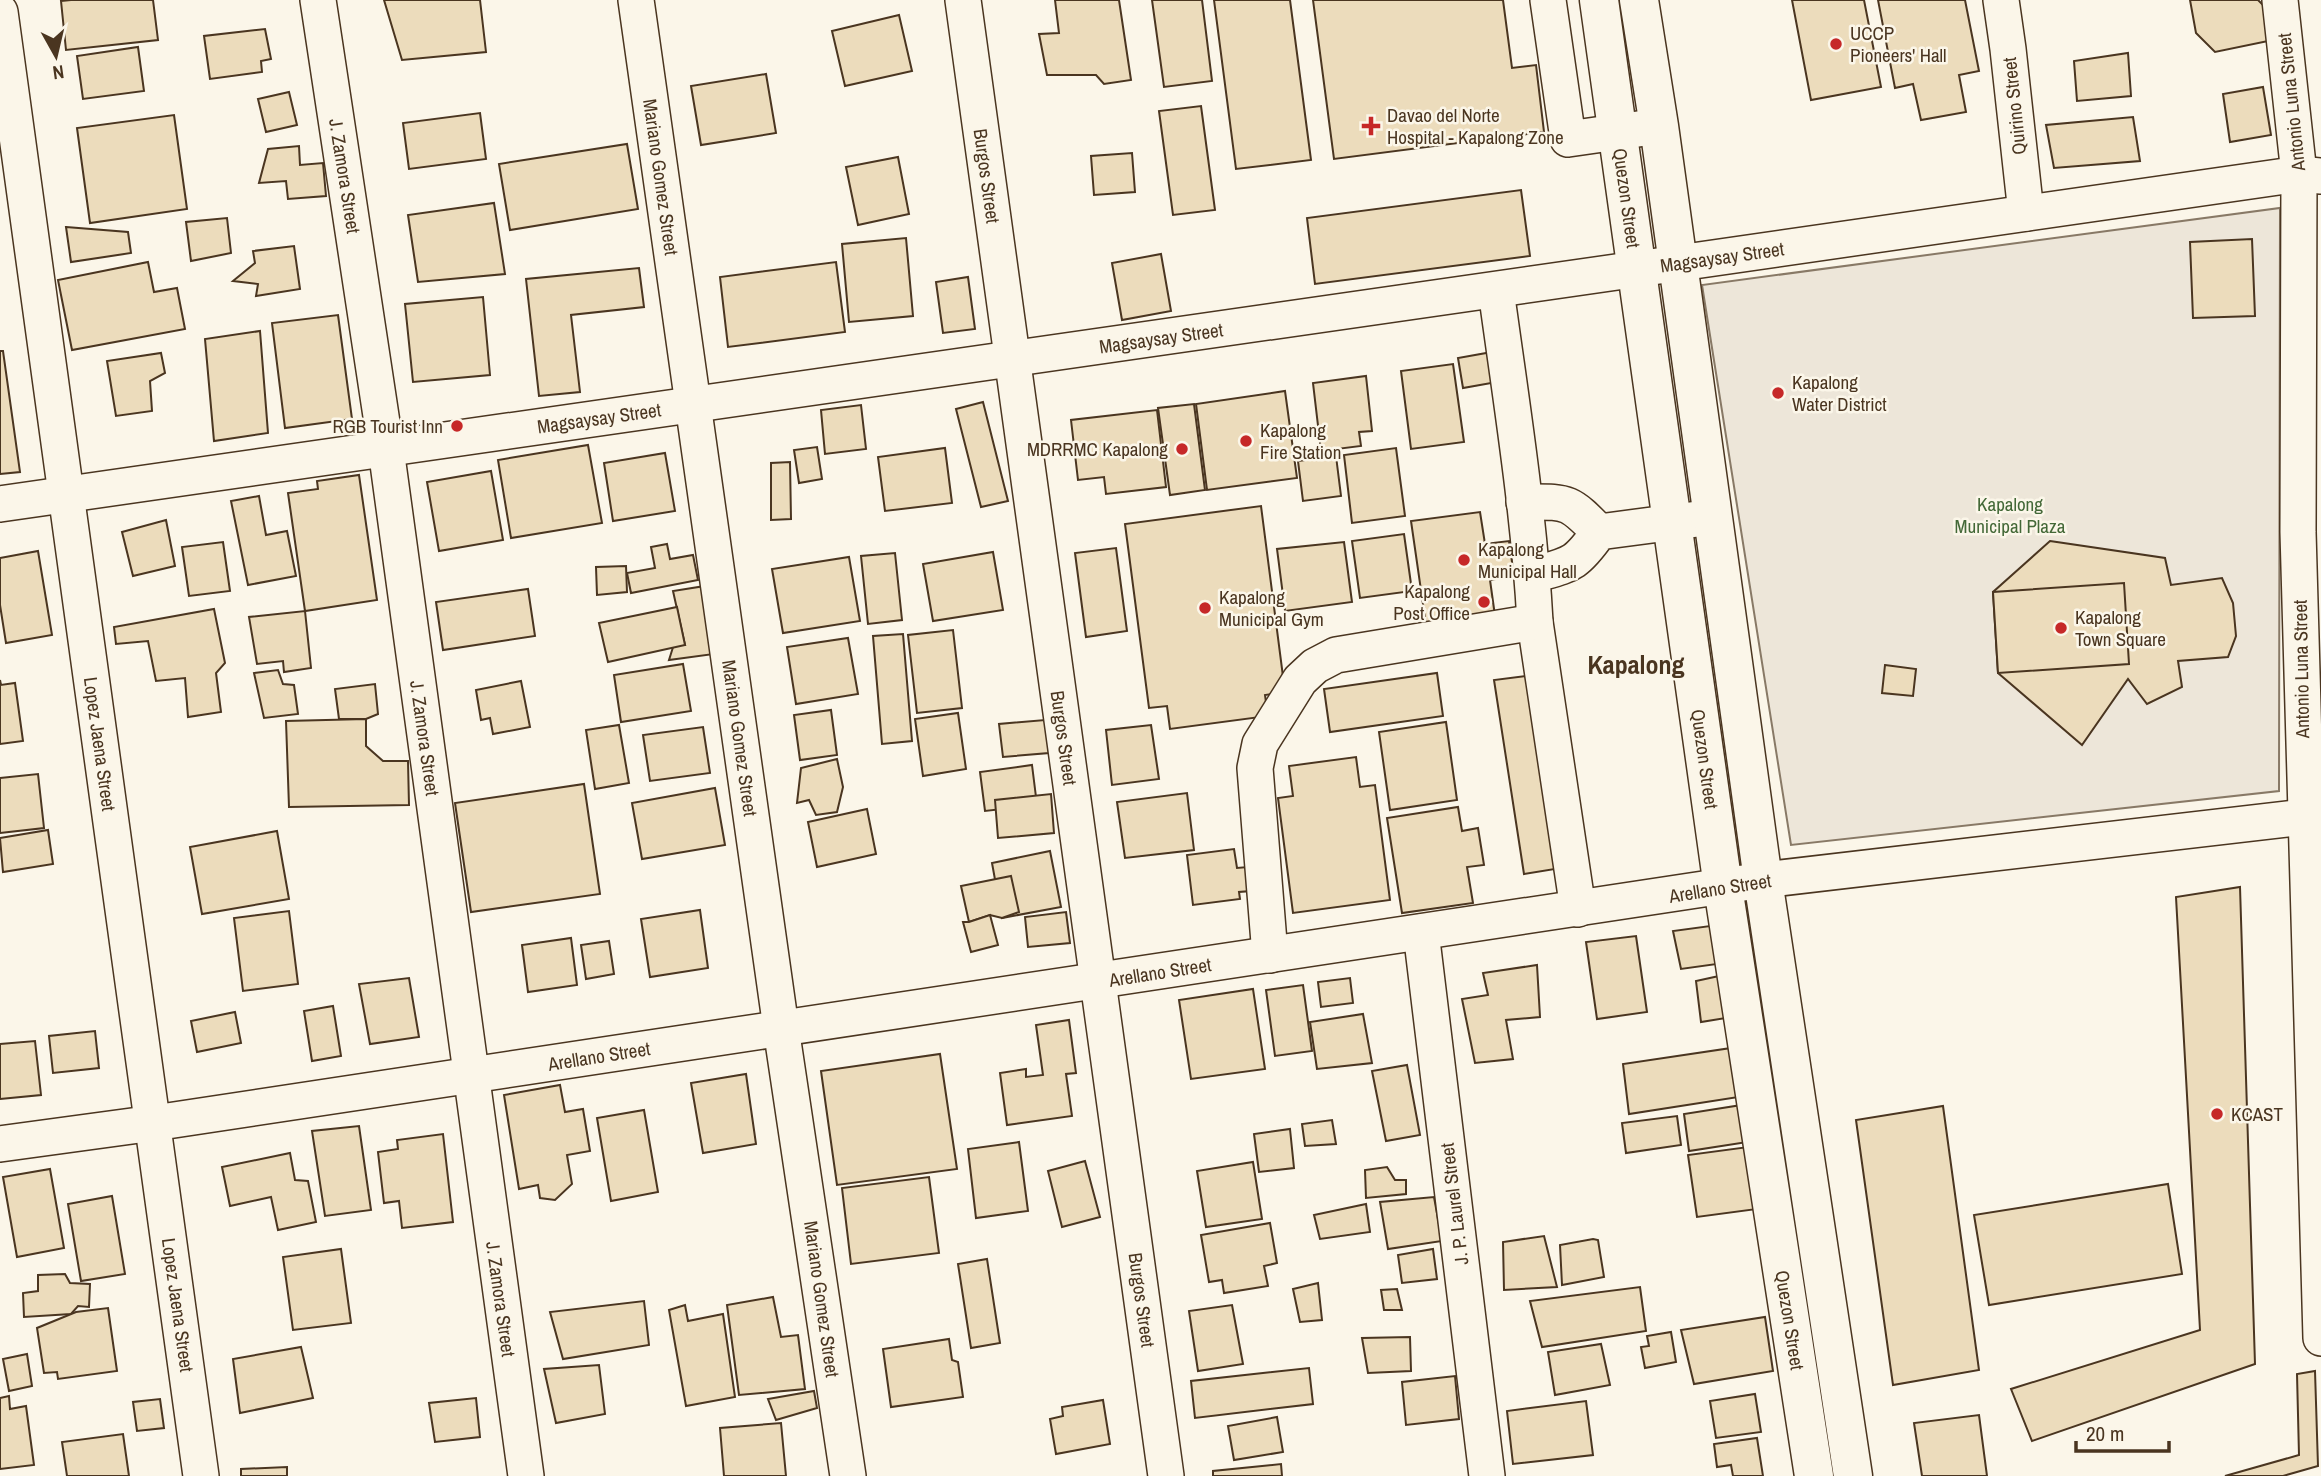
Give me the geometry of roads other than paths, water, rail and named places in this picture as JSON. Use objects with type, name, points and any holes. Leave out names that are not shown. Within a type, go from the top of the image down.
[{"type":"highway","name":"Quezon Street","points":[[1599,0],[1723,887],[1814,1476]]},
{"type":"highway","name":"Quezon Street","points":[[1639,0],[1659,125],[1763,880],[1853,1476]]},
{"type":"street","name":"J. Zamora Street","points":[[318,0],[386,449],[526,1476]]},
{"type":"street","name":"Mariano Gomez Street","points":[[636,0],[781,1028],[848,1476]]},
{"type":"street","name":"Burgos Street","points":[[963,0],[1166,1476]]},
{"type":"street","points":[[1548,0],[1568,139],[1659,125]]},
{"type":"street","name":"Quirino Street","points":[[2001,0],[2026,213]]},
{"type":"street","name":"Antonio Luna Street","points":[[2280,0],[2310,175],[2298,532],[2313,815],[2321,1338]]},
{"type":"street","name":"Lopez Jaena Street","points":[[0,12],[64,495],[154,1123],[201,1476]]},
{"type":"street","name":"Magsaysay Street","points":[[0,505],[2026,213],[2310,175]]},
{"type":"street","points":[[1496,290],[1533,575],[1535,622],[1578,909]]},
{"type":"street","points":[[1524,502],[1562,502],[1573,507],[1599,532]]},
{"type":"street","points":[[1533,575],[1573,562],[1583,555],[1599,532],[1713,517]]},
{"type":"street","points":[[1270,955],[1255,768],[1260,744],[1300,680],[1315,666],[1336,654],[1535,622]]},
{"type":"street","name":"Arellano Street","points":[[0,1144],[1763,880],[2313,815]]},
{"type":"street","name":"J. P. Laurel Street","points":[[1421,932],[1487,1476]]},
{"type":"place","name":"UCCP Pioneers' Hall","points":[[1836,44]]},
{"type":"place","name":"Davao del Norte Hospital - Kapalong Zone","points":[[1371,126]]},
{"type":"place","name":"Kapalong Water District","points":[[1778,393]]},
{"type":"place","name":"RGB Tourist Inn","points":[[457,426]]},
{"type":"place","name":"Kapalong Fire Station","points":[[1246,441]]},
{"type":"place","name":"MDRRMC Kapalong","points":[[1182,449]]},
{"type":"place","name":"Kapalong Municipal Hall","points":[[1464,560]]},
{"type":"place","name":"Kapalong Post Office","points":[[1484,602]]},
{"type":"place","name":"Kapalong Municipal Gym","points":[[1205,608]]},
{"type":"place","name":"Kapalong Town Square","points":[[2061,628]]},
{"type":"place","name":"KCAST","points":[[2217,1114]]},
{"type":"district","name":"Kapalong","points":[[1636,665]]},
{"type":"park label","name":"Kapalong Municipal Plaza","points":[[2010,515]]}]
